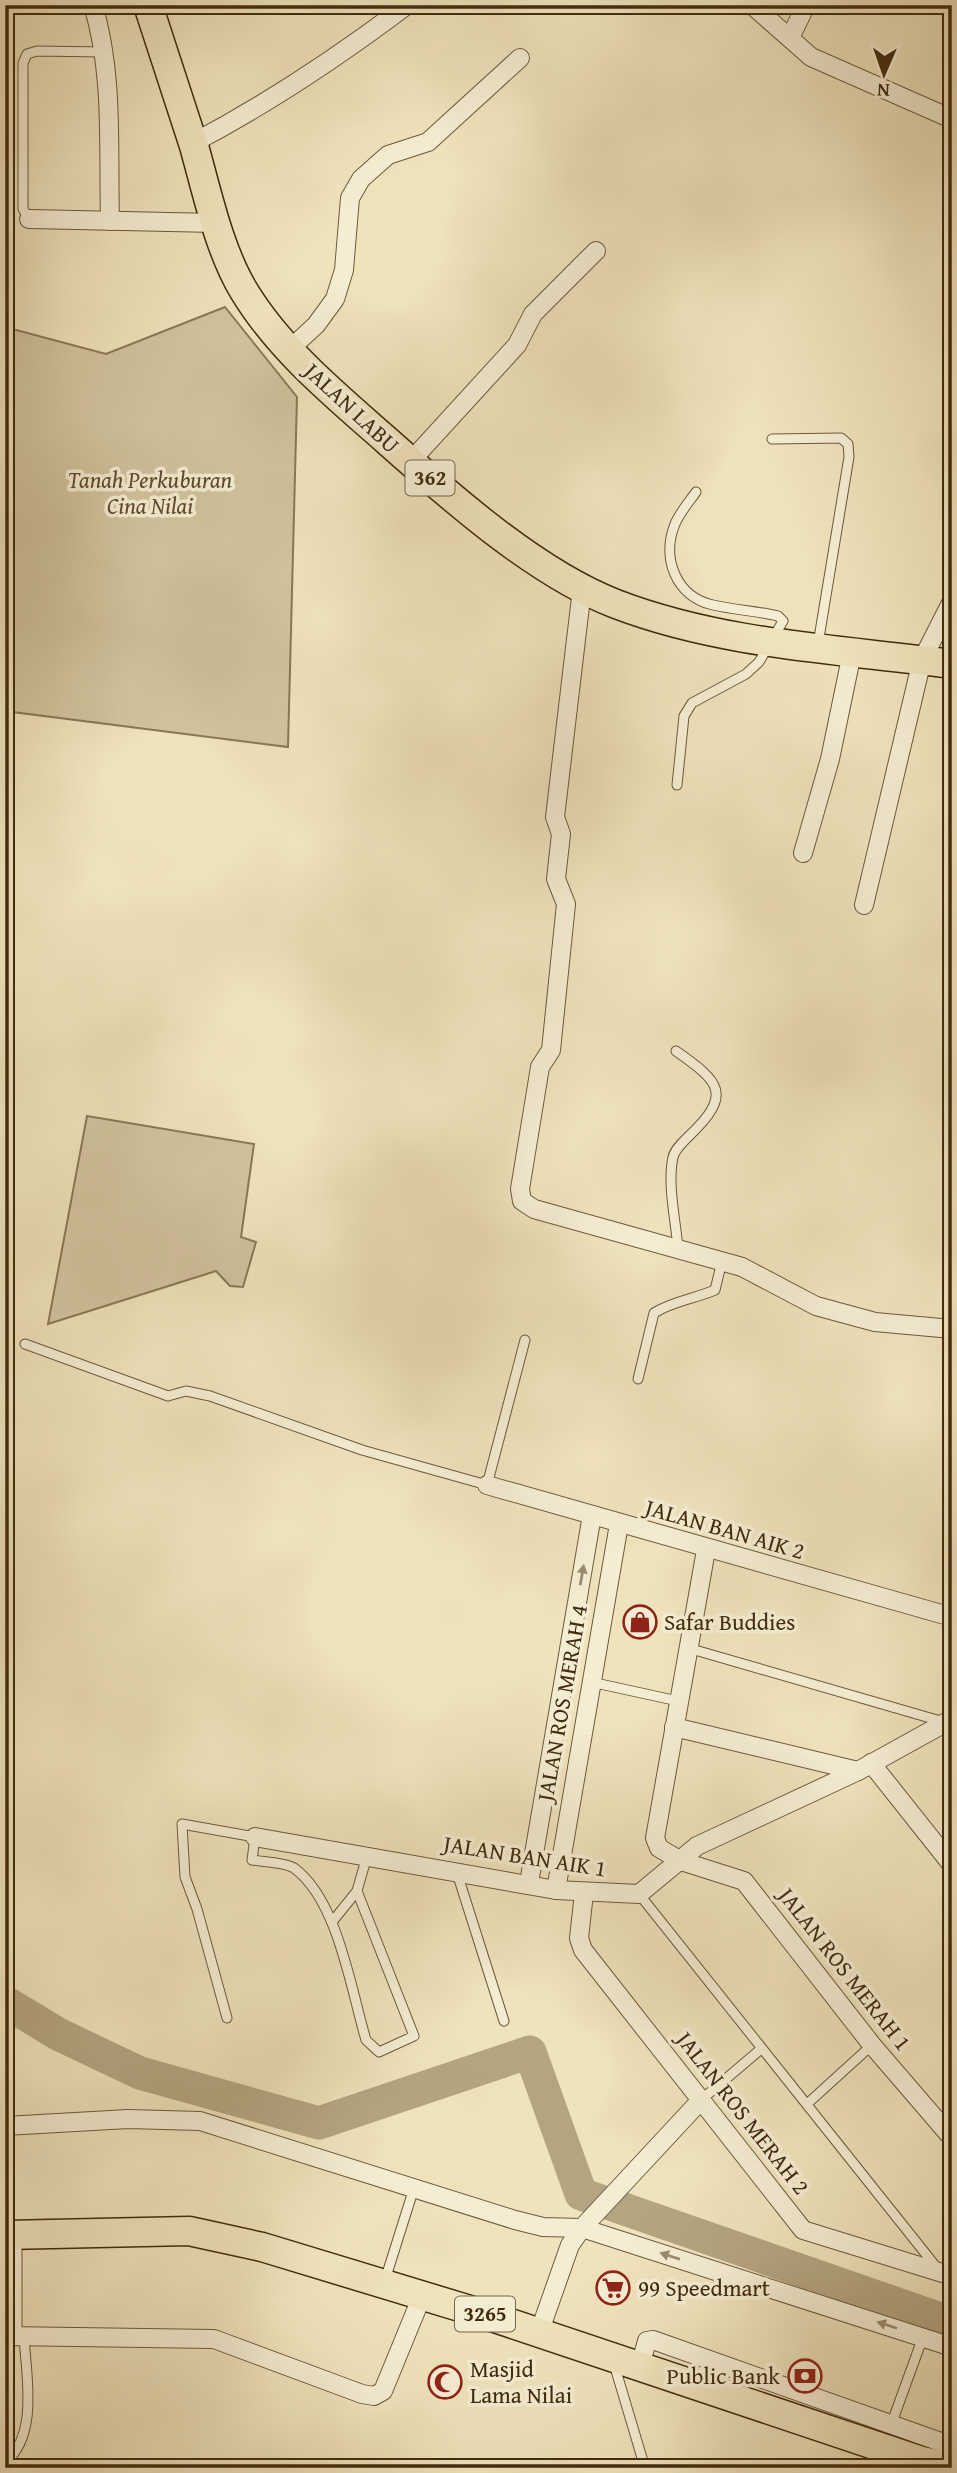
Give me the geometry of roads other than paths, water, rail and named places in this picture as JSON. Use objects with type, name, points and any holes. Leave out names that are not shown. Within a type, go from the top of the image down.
[{"type":"main road","name":"JALAN LABU","points":[[148,5],[216,223],[244,291],[290,349],[326,387],[410,462],[524,551],[582,589],[616,604],[695,628],[772,642],[952,664]]},
{"type":"main road","name":"3265","points":[[11,2235],[189,2231],[262,2247],[540,2333],[922,2461],[952,2467]]},
{"type":"street","points":[[93,5],[105,52],[110,221]]},
{"type":"street","points":[[192,143],[247,114],[328,65],[407,5]]},
{"type":"street","points":[[752,5],[811,57],[952,119]]},
{"type":"street","points":[[790,38],[806,5]]},
{"type":"street","points":[[290,349],[316,325],[335,299],[344,270],[350,198],[360,179],[388,155],[428,142],[520,58]]},
{"type":"street","points":[[29,219],[216,223]]},
{"type":"street","points":[[410,462],[517,345],[533,314],[596,251]]},
{"type":"street","points":[[582,589],[555,817],[561,834],[556,879],[566,904],[551,1050],[540,1067],[520,1189],[522,1201],[534,1209],[742,1267],[816,1306],[875,1322],[952,1329]]},
{"type":"street","points":[[864,905],[922,660],[952,601]]},
{"type":"street","points":[[803,853],[830,759],[852,653]]},
{"type":"street","name":"JALAN BAN AIK 2","points":[[487,1485],[706,1550],[952,1617]]},
{"type":"street","points":[[529,1883],[592,1515]]},
{"type":"street","name":"JALAN ROS MERAH 4","points":[[556,1890],[618,1524]]},
{"type":"street","points":[[681,1860],[659,1848],[655,1838],[706,1550]]},
{"type":"street","points":[[639,1895],[697,1846],[864,1767],[948,1721]]},
{"type":"street","points":[[674,1727],[864,1767],[952,1865]]},
{"type":"street","name":"JALAN BAN AIK 1","points":[[255,1837],[457,1870],[556,1890],[584,1894],[639,1895]]},
{"type":"street","name":"JALAN ROS MERAH 1","points":[[681,1860],[744,1881],[872,2045],[952,2138]]},
{"type":"street","name":"JALAN ROS MERAH 2","points":[[584,1894],[579,1938],[583,1950],[803,2230],[946,2274]]},
{"type":"street","points":[[540,2333],[570,2245],[701,2100]]},
{"type":"street","points":[[5,2126],[128,2119],[200,2121],[543,2227],[588,2222],[952,2347]]},
{"type":"street","points":[[16,2336],[214,2339],[362,2394],[374,2396],[383,2391],[422,2296]]},
{"type":"street","points":[[640,2366],[647,2341],[653,2340],[952,2446]]},
{"type":"lane","points":[[29,219],[23,209],[23,63],[27,54],[37,51],[105,52]]},
{"type":"lane","points":[[772,439],[841,438],[848,444],[849,457],[817,649]]},
{"type":"lane","points":[[677,785],[684,716],[692,703],[746,674],[772,642],[783,621],[778,616],[711,605],[687,594],[676,579],[670,561],[675,524],[696,492]]},
{"type":"lane","points":[[676,1051],[710,1074],[715,1086],[716,1102],[708,1118],[673,1154],[671,1171],[679,1251]]},
{"type":"lane","points":[[638,1379],[654,1313],[668,1304],[692,1300],[715,1290],[722,1261]]},
{"type":"lane","points":[[25,1344],[168,1396],[186,1391],[210,1396],[362,1450],[487,1485],[525,1340]]},
{"type":"lane","points":[[688,1648],[948,1721]]},
{"type":"lane","points":[[592,1682],[678,1702]]},
{"type":"lane","points":[[227,2018],[197,1909],[185,1877],[182,1824],[255,1837],[252,1860],[292,1867],[313,1889],[332,1922],[366,2040],[379,2052],[414,2036],[357,1891]]},
{"type":"lane","points":[[332,1922],[357,1891],[367,1856]]},
{"type":"lane","points":[[457,1870],[504,2021]]},
{"type":"lane","points":[[639,1895],[761,2049],[946,2274]]},
{"type":"lane","points":[[807,2104],[872,2045]]},
{"type":"lane","points":[[701,2100],[761,2049]]},
{"type":"lane","points":[[384,2285],[414,2188]]},
{"type":"lane","points":[[5,2463],[21,2448],[27,2425],[16,2336],[11,2235]]},
{"type":"lane","points":[[891,2426],[923,2337]]},
{"type":"lane","points":[[613,2358],[645,2468]]},
{"type":"waterway","points":[[5,2002],[58,2034],[140,2073],[319,2123],[530,2052],[581,2194],[952,2323]]},
{"type":"place","name":"Safar Buddies","points":[[640,1622]]},
{"type":"place","name":"99 Speedmart","points":[[613,2288]]},
{"type":"place","name":"Public Bank","points":[[805,2376]]},
{"type":"place","name":"Masjid Lama Nilai","points":[[445,2382]]},
{"type":"park label","name":"Tanah Perkuburan Cina Nilai","points":[[150,493]]}]
